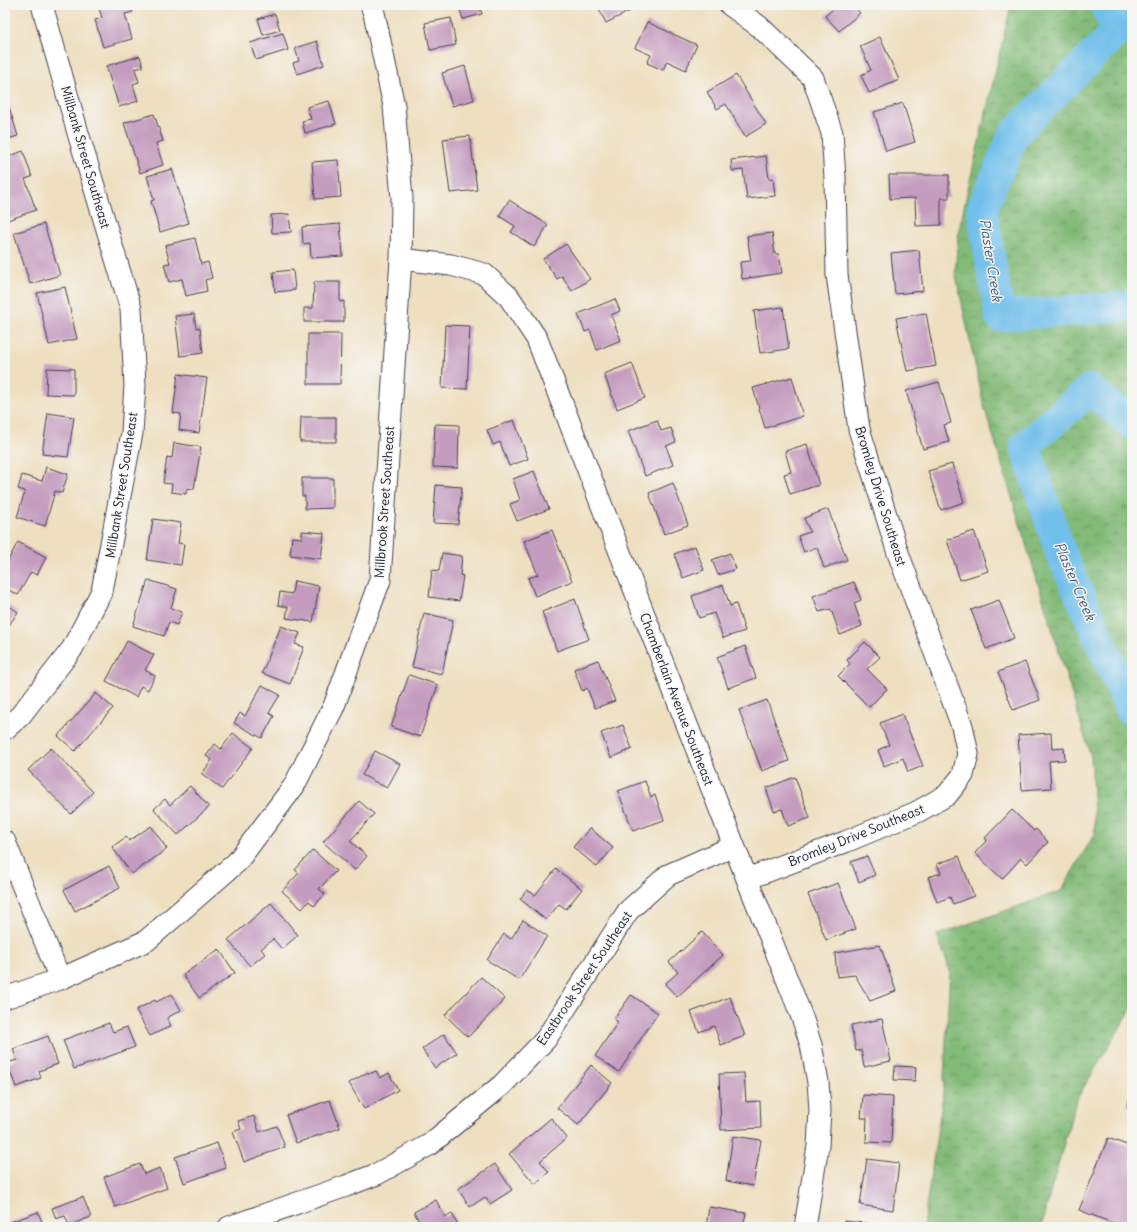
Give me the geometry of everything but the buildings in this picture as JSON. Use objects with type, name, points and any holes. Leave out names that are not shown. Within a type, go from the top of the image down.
[{"type":"street","name":"Millbank Street Southeast","points":[[5,729],[20,716],[72,649],[102,591],[132,433],[135,385],[131,308],[78,133],[42,5]]},
{"type":"street","name":"Millbrook Street Southeast","points":[[5,998],[60,979],[146,941],[237,862],[294,786],[334,706],[380,580],[401,259],[402,198],[394,106],[371,5]]},
{"type":"street","name":"Bromley Drive Southeast","points":[[730,5],[760,27],[813,78],[832,133],[837,275],[859,429],[898,553],[962,726],[968,754],[963,775],[947,795],[917,812],[845,842],[747,879]]},
{"type":"street","name":"Chamberlain Avenue Southeast","points":[[401,259],[451,265],[484,274],[509,297],[537,339],[802,1018],[811,1045],[818,1082],[820,1110],[818,1146],[804,1227]]},
{"type":"street","points":[[5,842],[60,979]]},
{"type":"street","name":"Eastbrook Street Southeast","points":[[229,1227],[377,1174],[429,1145],[502,1085],[546,1039],[628,911],[668,875],[734,846]]},
{"type":"green space","points":[[1011,5],[1132,5],[1132,1008],[1076,1100],[1041,1227],[923,1227],[943,1095],[950,971],[937,935],[1061,891],[1095,833],[1091,757],[984,406],[955,271],[959,230]]},
{"type":"waterway","name":"Plaster Creek","points":[[1105,5],[1118,30],[1014,134],[982,209],[1000,316],[1132,306]]},
{"type":"waterway","name":"Plaster Creek","points":[[1132,424],[1090,389],[1025,446],[1061,553],[1132,711]]}]
